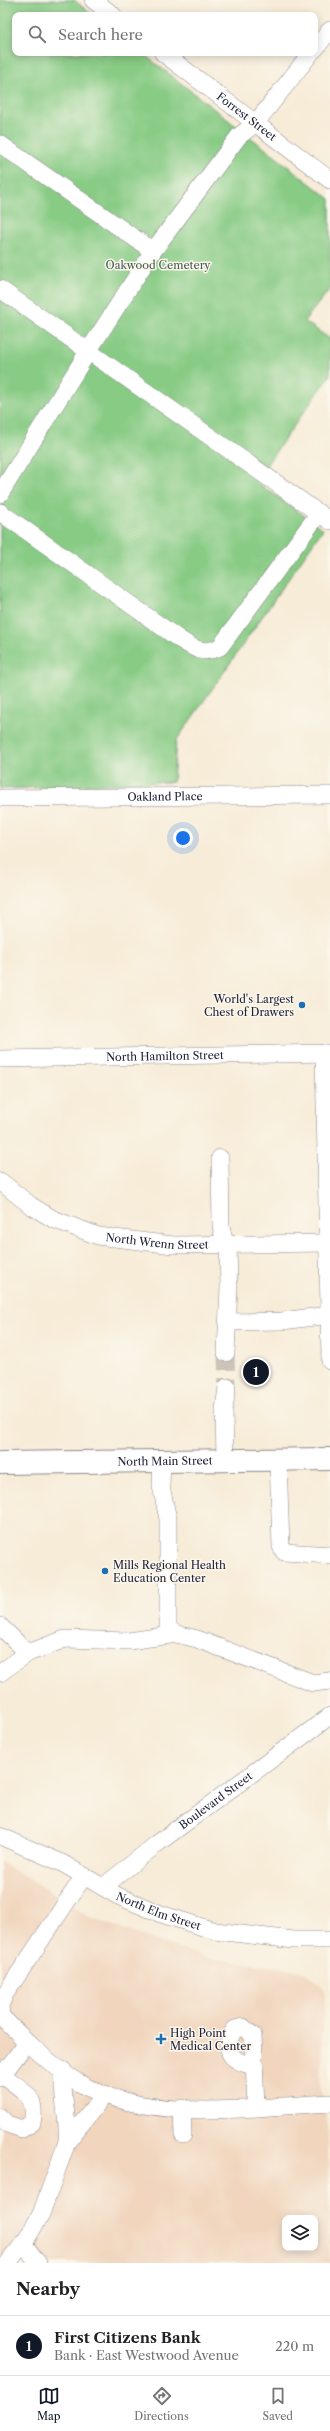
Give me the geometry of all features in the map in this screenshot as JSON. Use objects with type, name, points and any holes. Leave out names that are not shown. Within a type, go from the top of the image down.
[{"type":"main road","name":"North Main Street","points":[[0,1464],[330,1459]]},
{"type":"street","points":[[93,0],[109,12]]},
{"type":"street","points":[[318,44],[330,30]]},
{"type":"street","name":"Forrest Street","points":[[167,56],[330,180]]},
{"type":"street","points":[[1,488],[153,251],[240,136],[255,124],[310,56]]},
{"type":"street","points":[[0,144],[153,251]]},
{"type":"street","points":[[0,289],[325,517],[220,647],[208,652],[194,649],[179,639],[0,512]]},
{"type":"street","name":"Oakland Place","points":[[0,798],[330,795]]},
{"type":"street","points":[[327,1053],[330,1361]]},
{"type":"street","name":"North Hamilton Street","points":[[0,1059],[327,1053]]},
{"type":"street","points":[[220,1158],[221,1226],[226,1244],[228,1322],[226,1353]]},
{"type":"street","name":"North Wrenn Street","points":[[0,1181],[30,1205],[53,1219],[98,1236],[173,1245],[329,1243]]},
{"type":"street","points":[[228,1322],[282,1321],[329,1315]]},
{"type":"street","points":[[225,1460],[227,1387]]},
{"type":"street","points":[[278,1460],[281,1546],[284,1552],[330,1555]]},
{"type":"street","points":[[162,1461],[161,1486],[168,1519],[168,1629],[176,1634],[196,1639],[313,1683],[330,1681]]},
{"type":"street","points":[[0,1626],[28,1653]]},
{"type":"street","points":[[0,1673],[28,1653],[65,1639],[129,1642],[176,1634]]},
{"type":"street","name":"Boulevard Street","points":[[103,1887],[158,1843],[330,1716]]},
{"type":"street","name":"North Elm Street","points":[[0,1836],[62,1863],[118,1896],[161,1914],[215,1931],[294,1940],[330,1940]]},
{"type":"street","points":[[84,1876],[1,2000],[1,2018],[27,2042],[79,2083],[105,2094],[138,2104],[182,2108],[256,2107],[330,2103]]},
{"type":"street","points":[[0,2118],[7,2124],[22,2129],[32,2123],[35,2109],[28,2094],[1,2077],[27,2042]]},
{"type":"street","points":[[254,2067],[256,2107]]},
{"type":"street","points":[[8,2263],[23,2243],[41,2214],[67,2142],[68,2130],[61,2087],[62,2070]]},
{"type":"street","points":[[67,2142],[105,2094]]},
{"type":"street","points":[[182,2108],[183,2135]]},
{"type":"street","points":[[23,2243],[38,2263]]},
{"type":"shaded area","name":"High Point Medical Center","points":[[0,1861],[90,1917],[207,1958],[305,1971],[323,1987],[325,1995],[320,2084],[328,2126],[330,2263],[0,2263]]},
{"type":"green space","name":"Oakwood Cemetery","points":[[0,0],[74,0],[89,12],[12,12],[12,56],[146,56],[330,199],[330,289],[304,321],[330,339],[330,375],[255,481],[323,529],[176,741],[173,782],[0,789]]},
{"type":"tunnel","points":[[226,1353],[227,1387]]},
{"type":"place","name":"World's Largest Chest of Drawers","points":[[302,1005]]},
{"type":"place","name":"First Citizens Bank","points":[[256,1372]]},
{"type":"place","name":"Mills Regional Health Education Center","points":[[105,1571]]},
{"type":"place","name":"High Point Medical Center","points":[[161,2039]]}]
